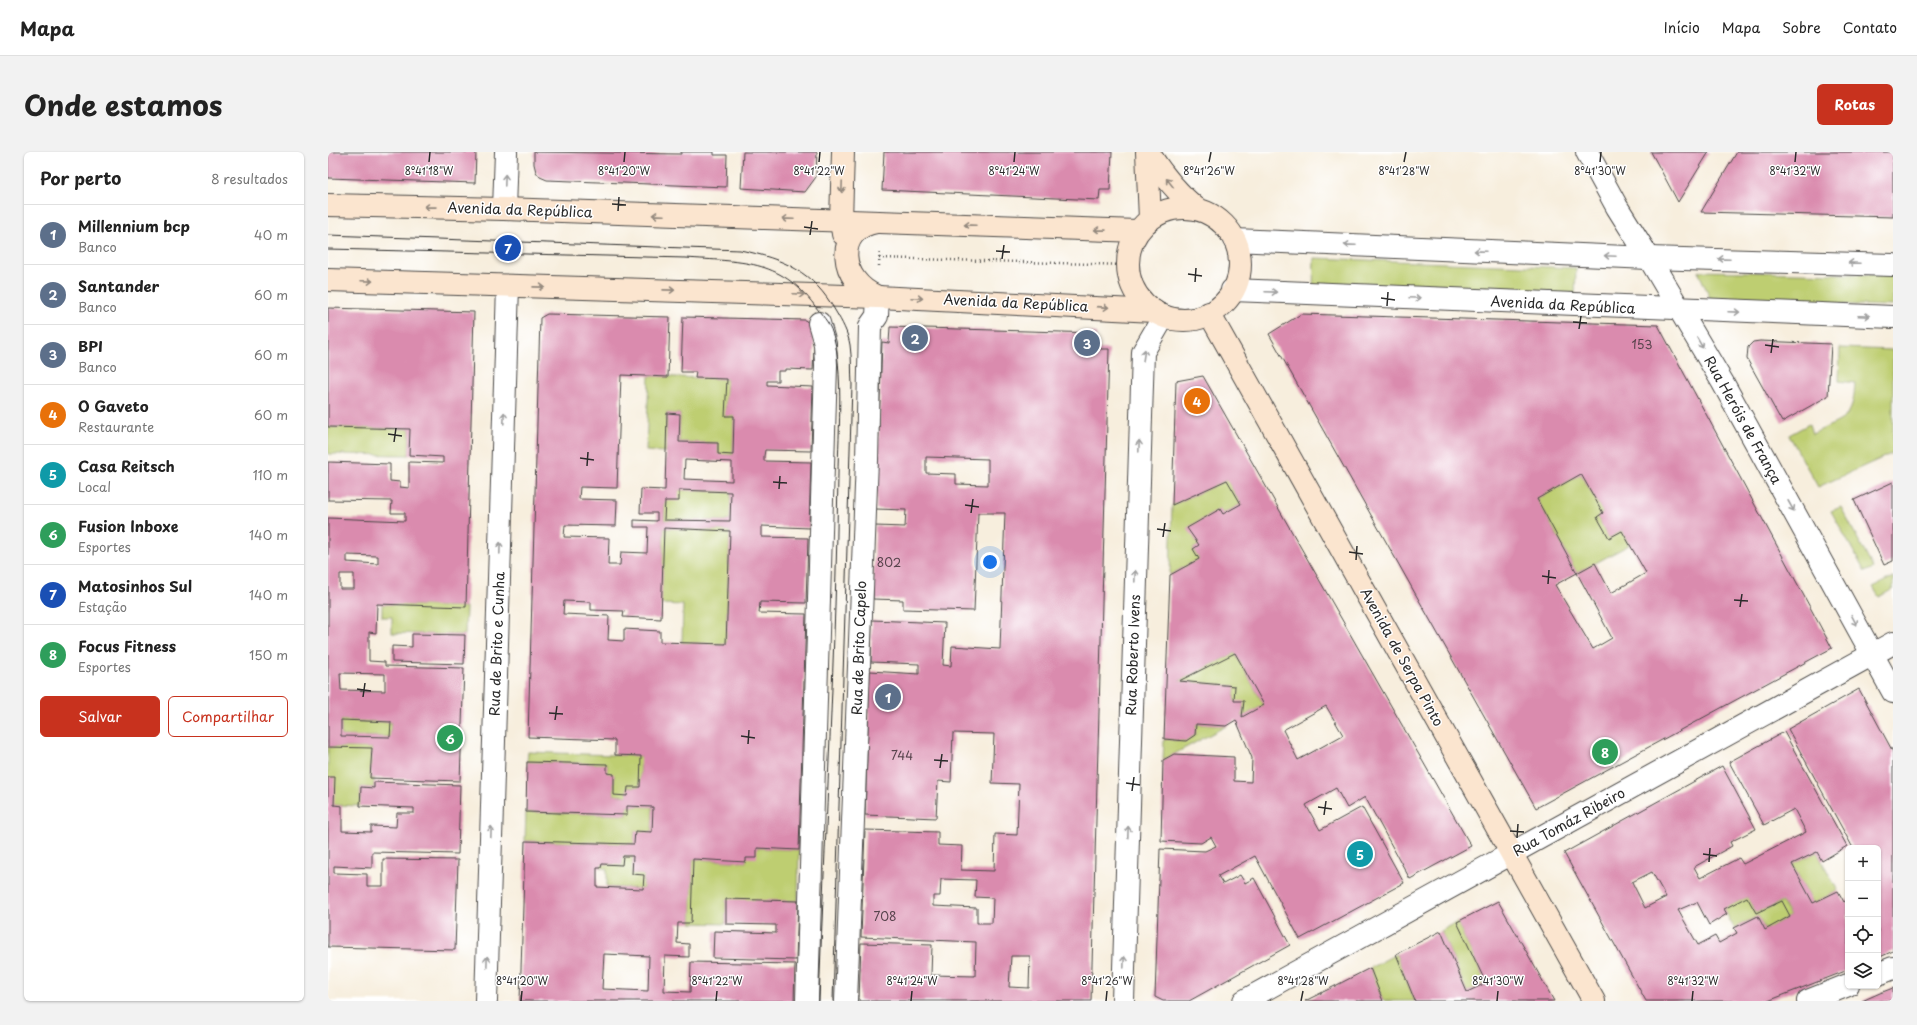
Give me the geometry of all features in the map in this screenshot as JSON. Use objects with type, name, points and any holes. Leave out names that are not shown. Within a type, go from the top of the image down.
[{"type":"main road","points":[[843,152],[841,221],[847,259]]},
{"type":"main road","points":[[1148,152],[1159,170],[1176,190],[1197,210]]},
{"type":"main road","points":[[1144,225],[1148,152]]},
{"type":"main road","name":"Avenida da República","points":[[328,205],[504,209],[841,221],[1144,225]]},
{"type":"main road","points":[[1181,208],[1197,210],[1212,215],[1225,226],[1234,240],[1240,265],[1232,290],[1223,304],[1210,313],[1188,320],[1159,313],[1140,298],[1131,283],[1128,265],[1130,247],[1144,225],[1164,211],[1181,208]]},
{"type":"main road","name":"Avenida da República","points":[[878,297],[869,293],[854,281],[849,271],[847,259],[848,247],[854,234],[865,225],[880,221]]},
{"type":"main road","name":"Avenida da República","points":[[328,280],[878,297],[1159,313]]},
{"type":"main road","name":"Avenida de Serpa Pinto","points":[[1210,313],[1594,1001]]},
{"type":"street","points":[[504,209],[506,152]]},
{"type":"street","name":"Rua Heróis de França","points":[[1587,152],[1617,207],[1681,310],[1792,507],[1893,692]]},
{"type":"street","points":[[1234,240],[1649,258],[1893,264]]},
{"type":"street","name":"Rua de Brito e Cunha","points":[[486,1001],[508,286]]},
{"type":"street","name":"Avenida da República","points":[[1232,290],[1681,310],[1893,317]]},
{"type":"street","name":"Rua de Brito Capelo","points":[[846,1001],[867,460],[870,326],[877,316],[878,297]]},
{"type":"street","name":"Rua Roberto Ivens","points":[[1123,1001],[1143,352],[1159,313]]},
{"type":"street","points":[[807,1001],[826,365],[825,344],[819,323]]},
{"type":"street","name":"Rua Tomáz Ribeiro","points":[[1244,1001],[1893,643]]},
{"type":"street","points":[[1881,973],[1893,968]]},
{"type":"street","points":[[1808,1001],[1845,986]]},
{"type":"path","points":[[879,258],[1128,265]]},
{"type":"green space","points":[[1314,258],[1576,268],[1575,298],[1313,288]]},
{"type":"green space","points":[[1698,271],[1893,275],[1893,306],[1711,300]]},
{"type":"green space","points":[[1840,348],[1893,350],[1893,453],[1818,487],[1789,435],[1809,424],[1812,434],[1839,421],[1849,412],[1854,396],[1855,383],[1839,381]]},
{"type":"green space","points":[[649,376],[727,379],[725,416],[734,416],[733,455],[718,454],[718,443],[679,442],[680,414],[667,413],[666,452],[646,451]]},
{"type":"green space","points":[[328,427],[410,429],[409,455],[328,454]]},
{"type":"green space","points":[[1581,474],[1603,513],[1597,517],[1609,538],[1622,531],[1629,545],[1577,573],[1537,499]]},
{"type":"green space","points":[[1227,480],[1241,504],[1223,514],[1220,509],[1188,528],[1199,545],[1193,549],[1199,559],[1170,575],[1172,505]]},
{"type":"green space","points":[[679,490],[731,492],[730,521],[664,520],[665,501]]},
{"type":"green space","points":[[1841,507],[1873,568],[1865,572],[1831,511]]},
{"type":"green space","points":[[664,528],[730,531],[726,644],[682,643],[683,605],[661,604]]},
{"type":"green space","points":[[1893,577],[1893,589],[1879,597],[1873,587]]},
{"type":"green space","points":[[382,604],[466,607],[465,635],[392,633],[392,617],[382,617]]},
{"type":"green space","points":[[1235,653],[1264,705],[1242,717],[1244,702],[1234,701],[1235,686],[1179,681]]},
{"type":"green space","points":[[341,720],[391,722],[390,737],[341,736]]},
{"type":"green space","points":[[1196,724],[1226,726],[1163,760],[1164,739],[1186,741],[1195,735]]},
{"type":"green space","points":[[328,747],[372,748],[370,778],[374,778],[374,788],[361,787],[360,806],[334,805],[328,777]]},
{"type":"green space","points":[[528,752],[641,756],[640,787],[628,787],[628,796],[614,795],[614,775],[607,773],[607,764],[527,762]]},
{"type":"green space","points":[[627,806],[653,807],[652,832],[635,831],[634,844],[525,841],[526,812],[627,815]]},
{"type":"green space","points":[[757,848],[799,850],[798,901],[726,900],[726,924],[691,923],[693,859],[746,862],[746,858]]},
{"type":"green space","points":[[1817,852],[1838,891],[1813,903],[1792,864]]},
{"type":"green space","points":[[623,856],[633,856],[632,874],[644,875],[643,889],[607,887],[607,869],[601,868],[602,864],[622,865]]},
{"type":"green space","points":[[1747,897],[1756,913],[1782,902],[1790,916],[1765,930],[1758,916],[1734,928],[1724,909]]},
{"type":"green space","points":[[1457,922],[1486,983],[1467,992],[1441,931]]},
{"type":"green space","points":[[1396,954],[1415,1001],[1383,1001],[1370,968]]},
{"type":"building","points":[[328,152],[476,152],[475,183],[328,178]]},
{"type":"building","points":[[534,152],[681,154],[681,152],[714,152],[714,155],[727,155],[726,187],[547,180],[540,177],[536,172]]},
{"type":"building","points":[[743,152],[817,152],[816,177],[805,192],[741,188]]},
{"type":"building","points":[[884,152],[1112,152],[1110,190],[1100,190],[1099,200],[882,190]]},
{"type":"building","points":[[1651,152],[1709,152],[1678,202]]},
{"type":"building","points":[[1737,152],[1893,152],[1893,217],[1701,212]]},
{"type":"building","points":[[328,308],[474,312],[466,607],[377,604],[376,633],[369,632],[369,661],[385,662],[385,666],[464,668],[460,781],[370,778],[372,748],[328,747],[328,518],[405,521],[405,513],[391,513],[392,501],[328,500],[328,462],[390,464],[390,481],[400,482],[400,487],[409,488],[409,462],[443,463],[443,457],[409,455],[410,429],[328,427]],"holes":[[[347,555],[378,556],[378,564],[347,562]],[[340,574],[354,574],[354,589],[340,589]],[[340,673],[385,674],[385,691],[341,690]],[[341,720],[391,722],[390,737],[341,736]]]},
{"type":"building","points":[[547,314],[670,317],[668,377],[621,375],[617,488],[580,487],[579,499],[617,500],[616,526],[565,525],[564,537],[609,538],[608,565],[620,565],[621,552],[647,553],[648,527],[634,527],[634,520],[657,521],[657,513],[640,513],[641,489],[665,490],[667,413],[680,414],[679,442],[718,443],[718,454],[733,455],[734,416],[725,416],[727,379],[695,378],[696,372],[681,372],[683,317],[805,320],[815,328],[813,370],[785,369],[785,371],[778,371],[778,381],[767,381],[767,385],[813,387],[811,451],[765,450],[764,456],[764,461],[811,462],[809,528],[762,526],[762,537],[808,538],[806,603],[760,602],[759,613],[806,614],[799,850],[757,848],[757,858],[746,858],[746,862],[693,859],[691,923],[678,923],[677,943],[689,944],[689,957],[665,956],[664,991],[690,992],[691,962],[795,964],[794,1001],[520,1001],[525,841],[634,844],[635,831],[652,832],[653,807],[627,806],[627,815],[526,812],[527,762],[607,764],[607,773],[614,774],[614,795],[627,796],[628,787],[640,787],[641,756],[615,755],[615,740],[528,737],[540,318]],"holes":[[[685,460],[732,462],[732,481],[684,479]],[[679,490],[731,492],[730,521],[664,520],[665,501],[679,501]],[[664,528],[730,531],[726,644],[660,642],[660,631],[624,629],[624,641],[608,640],[609,616],[563,614],[564,601],[591,602],[591,610],[624,611],[623,617],[661,619]],[[623,856],[633,856],[632,874],[644,875],[643,889],[597,887],[597,868],[601,868],[602,864],[622,865]],[[604,954],[649,956],[648,991],[602,989]]]},
{"type":"building","points":[[1301,314],[1658,325],[1832,648],[1536,808],[1269,334]],"holes":[[[1581,474],[1603,513],[1597,517],[1609,538],[1622,531],[1646,573],[1611,593],[1595,563],[1577,573],[1537,499]],[[1577,573],[1612,638],[1593,649],[1555,585]]]},
{"type":"building","points":[[890,327],[1096,333],[1096,349],[1109,349],[1091,1001],[859,1001],[861,943],[932,945],[931,975],[975,976],[976,942],[861,937],[865,830],[938,832],[938,845],[962,846],[961,870],[994,871],[995,834],[1017,835],[1019,784],[992,783],[994,734],[953,733],[951,782],[938,781],[936,818],[865,815],[870,671],[919,674],[919,664],[871,662],[872,620],[945,623],[943,665],[951,666],[952,646],[1000,649],[1005,513],[978,513],[974,611],[903,609],[903,600],[873,599],[875,526],[905,527],[906,510],[876,509],[882,342],[889,343]],"holes":[[[926,457],[988,459],[988,485],[956,484],[956,474],[926,473]],[[941,879],[976,880],[975,897],[993,898],[992,923],[977,923],[977,908],[933,906],[933,896],[940,896]],[[1011,956],[1030,956],[1029,988],[1009,987]]]},
{"type":"building","points":[[1753,342],[1831,344],[1828,396],[1782,422],[1747,359],[1748,347]]},
{"type":"building","points":[[1203,376],[1471,846],[1410,879],[1365,797],[1347,808],[1336,788],[1306,805],[1320,830],[1362,807],[1404,883],[1300,939],[1255,856],[1218,876],[1223,884],[1240,875],[1245,883],[1254,878],[1290,945],[1189,1001],[1163,1001],[1155,997],[1160,849],[1205,851],[1216,846],[1211,837],[1201,843],[1161,841],[1163,760],[1174,754],[1234,757],[1234,781],[1251,782],[1252,758],[1236,720],[1226,726],[1196,724],[1195,735],[1186,741],[1164,739],[1170,575],[1199,559],[1193,549],[1199,545],[1187,528],[1220,509],[1223,514],[1241,504],[1227,480],[1172,505],[1176,381]],"holes":[[[1235,653],[1264,705],[1242,717],[1244,701],[1234,701],[1235,686],[1179,681]],[[1326,706],[1343,735],[1298,760],[1283,730]]]},
{"type":"building","points":[[1893,482],[1893,561],[1884,565],[1854,500]]},
{"type":"building","points":[[412,634],[465,635],[464,664],[392,662],[392,646],[412,647]]},
{"type":"building","points":[[1859,689],[1893,752],[1893,951],[1881,957],[1881,845],[1851,845],[1788,729]]},
{"type":"building","points":[[1784,732],[1846,845],[1822,861],[1817,852],[1792,864],[1813,903],[1838,891],[1844,902],[1845,901],[1845,971],[1768,1001],[1646,1001],[1564,853],[1722,766],[1756,829],[1730,842],[1732,846],[1694,867],[1700,878],[1739,858],[1743,864],[1806,832],[1794,809],[1764,825],[1729,762]],"holes":[[[1652,872],[1666,897],[1645,908],[1632,882]],[[1747,897],[1756,913],[1782,901],[1790,916],[1765,930],[1758,916],[1734,928],[1737,933],[1719,943],[1715,936],[1698,945],[1678,910],[1697,902],[1709,925],[1727,914],[1724,909]]]},
{"type":"building","points":[[328,777],[335,777],[334,805],[342,806],[342,831],[371,832],[371,826],[396,827],[397,813],[414,813],[414,808],[360,806],[361,787],[374,788],[374,782],[460,785],[458,854],[372,852],[372,868],[334,866],[334,873],[367,874],[367,886],[383,886],[383,859],[458,860],[455,950],[328,947]]},
{"type":"building","points":[[726,899],[798,901],[796,960],[713,958],[714,931],[776,933],[776,925],[726,924]]},
{"type":"building","points":[[1498,901],[1554,1001],[1415,1001],[1396,954],[1441,931],[1467,992],[1486,983],[1457,922]]},
{"type":"building","points":[[1370,968],[1383,1001],[1305,1001],[1337,985]]},
{"type":"building","points":[[1893,988],[1893,1001],[1862,1001],[1880,993]]},
{"type":"tram line","points":[[328,235],[740,250],[770,258],[796,269],[817,286],[827,298],[843,324],[849,341],[852,385],[833,1001]]},
{"type":"tram line","points":[[328,249],[686,258],[741,262],[773,271],[787,279],[801,290],[828,323],[834,337],[837,354],[840,418],[833,672],[819,1001]]},
{"type":"place","name":"Matosinhos Sul","points":[[508,248]]},
{"type":"place","name":"Santander","points":[[915,338]]},
{"type":"place","name":"BPI","points":[[1087,343]]},
{"type":"place","name":"O Gaveto","points":[[1197,401]]},
{"type":"place","name":"Millennium bcp","points":[[888,697]]},
{"type":"place","name":"Fusion Inboxe","points":[[450,738]]},
{"type":"place","name":"Focus Fitness","points":[[1605,752]]},
{"type":"place","name":"Casa Reitsch","points":[[1360,854]]}]
